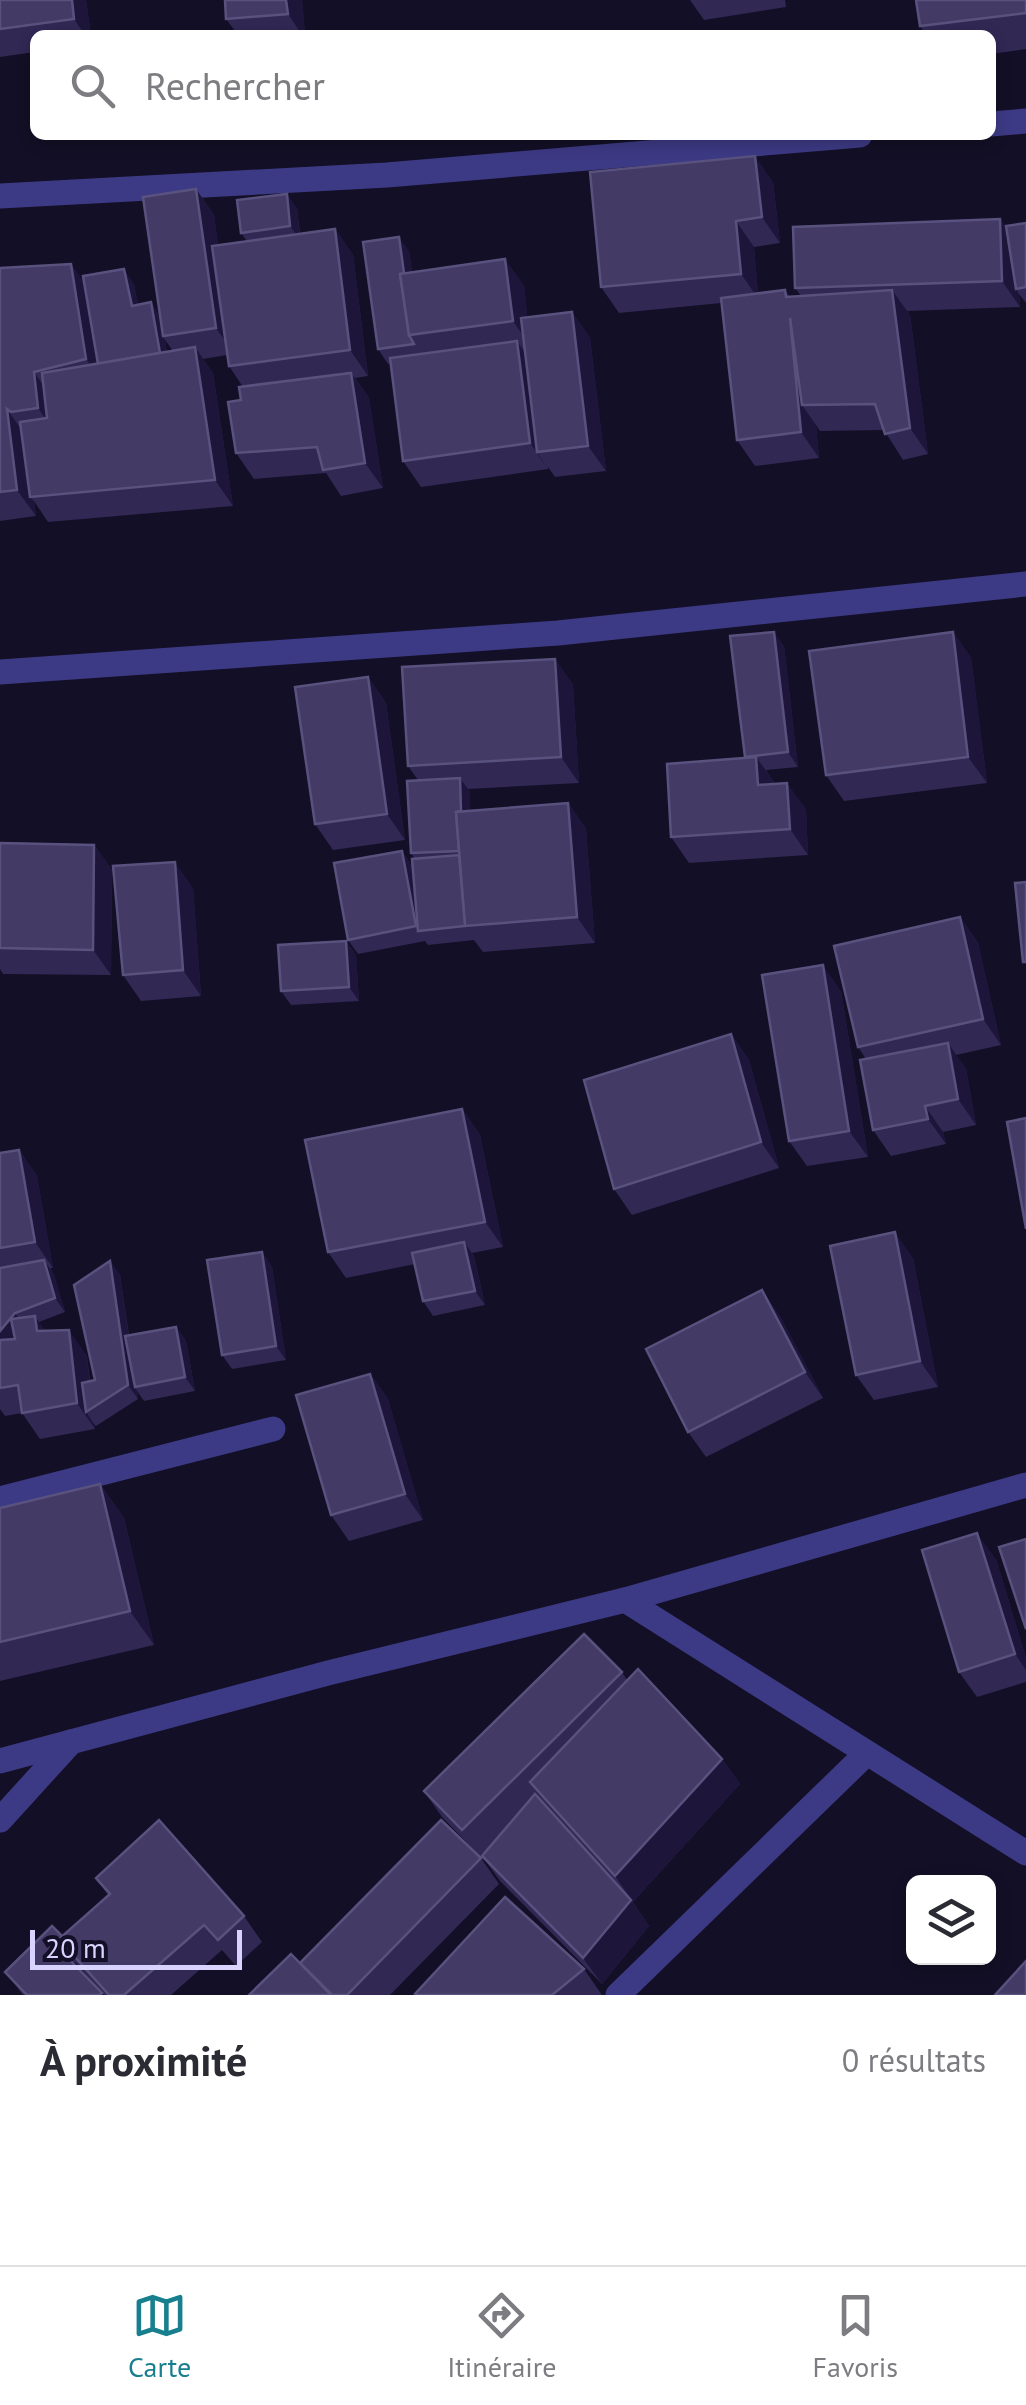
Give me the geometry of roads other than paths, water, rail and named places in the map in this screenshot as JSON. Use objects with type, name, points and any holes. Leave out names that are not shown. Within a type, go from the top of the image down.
[{"type":"street","points":[[996,124],[1026,121]]},
{"type":"street","points":[[0,196],[387,175],[801,140]]},
{"type":"street","points":[[0,672],[558,633],[1026,584]]},
{"type":"street","points":[[0,1499],[274,1429]]},
{"type":"street","points":[[0,1761],[328,1673],[625,1600],[1026,1485]]},
{"type":"street","points":[[625,1600],[1026,1853]]},
{"type":"street","points":[[0,1820],[71,1742]]},
{"type":"street","points":[[618,1995],[867,1754]]}]
